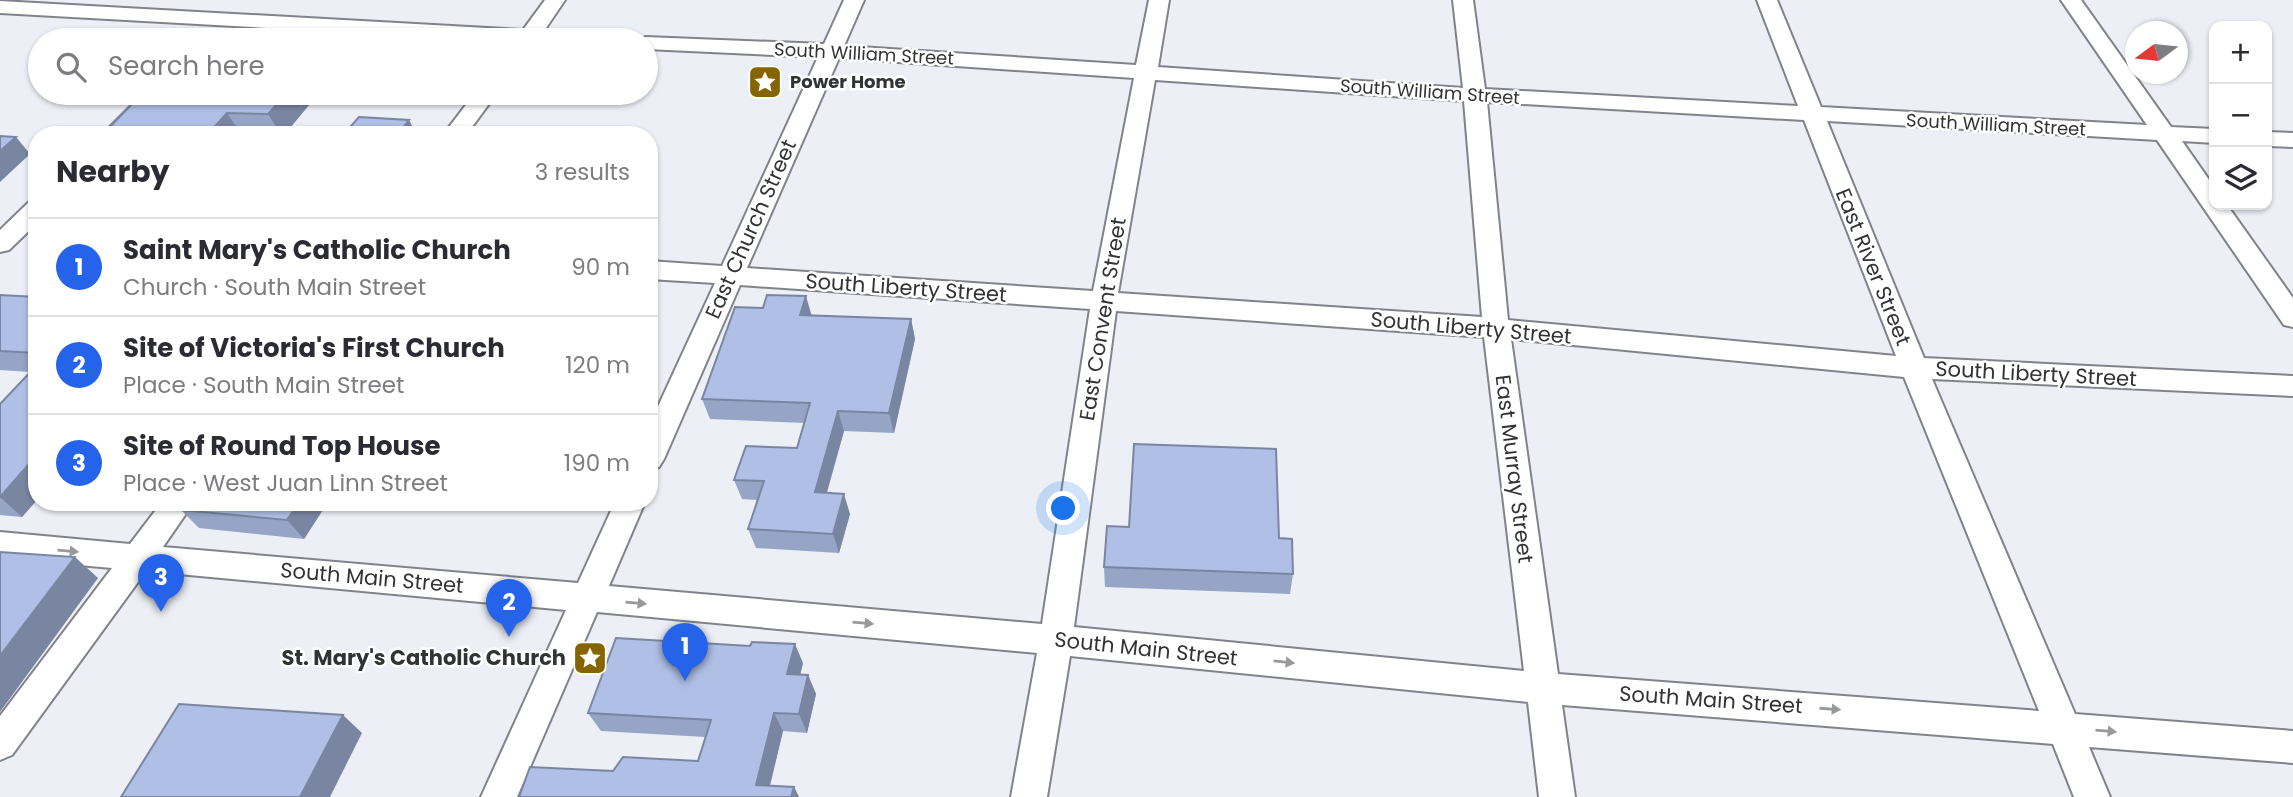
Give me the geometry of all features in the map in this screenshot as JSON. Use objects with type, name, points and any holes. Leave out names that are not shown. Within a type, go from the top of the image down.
[{"type":"street","points":[[224,28],[254,0]]},
{"type":"street","points":[[536,28],[555,0]]},
{"type":"street","name":"East Church Street","points":[[658,439],[854,0]]},
{"type":"street","name":"East Convent Street","points":[[1029,797],[1056,640],[1104,301],[1159,0]]},
{"type":"street","name":"East Murray Street","points":[[1463,0],[1475,95],[1496,328],[1557,797]]},
{"type":"street","name":"East River Street","points":[[1767,0],[1914,368],[2091,797]]},
{"type":"street","points":[[2071,0],[2293,318]]},
{"type":"street","points":[[0,7],[357,28]]},
{"type":"street","name":"South William Street","points":[[658,44],[829,51],[1475,95],[2209,136]]},
{"type":"street","points":[[122,126],[144,105]]},
{"type":"street","points":[[461,126],[477,105]]},
{"type":"street","points":[[2272,139],[2293,140]]},
{"type":"street","points":[[0,244],[24,218]]},
{"type":"street","name":"South Liberty Street","points":[[658,271],[1496,328],[1914,368],[2293,386]]},
{"type":"street","points":[[0,744],[172,511]]},
{"type":"street","points":[[499,797],[626,511]]},
{"type":"street","name":"South Main Street","points":[[0,545],[1056,640],[1542,688],[2293,747]]},
{"type":"building","points":[[131,105],[276,105],[268,114],[227,113],[215,126],[111,126]]},
{"type":"building","points":[[359,117],[409,120],[404,126],[351,126]]},
{"type":"building","points":[[0,136],[16,137],[0,151]]},
{"type":"building","points":[[0,295],[28,297],[28,353],[0,351]]},
{"type":"building","points":[[767,295],[806,296],[800,315],[911,319],[889,413],[838,411],[815,492],[844,494],[833,534],[748,529],[764,481],[734,480],[746,446],[797,448],[810,403],[702,399],[735,307],[763,308]]},
{"type":"building","points":[[28,374],[28,465],[0,497],[0,404]]},
{"type":"building","points":[[1134,444],[1276,449],[1279,538],[1292,539],[1293,574],[1104,567],[1107,526],[1129,527]]},
{"type":"building","points":[[192,511],[293,511],[287,520]]},
{"type":"building","points":[[0,552],[75,557],[0,656]]},
{"type":"building","points":[[616,638],[750,646],[752,642],[795,644],[787,674],[808,675],[799,714],[774,713],[756,785],[794,787],[791,797],[519,797],[530,767],[613,771],[623,757],[698,761],[711,720],[588,713]]},
{"type":"building","points":[[179,704],[343,715],[300,797],[121,797]]},
{"type":"place","name":"Power Home","points":[[765,82]]},
{"type":"place","name":"Site of Round Top House","points":[[161,612]]},
{"type":"place","name":"Site of Victoria's First Church","points":[[509,637]]},
{"type":"place","name":"St. Mary's Catholic Church","points":[[590,658]]},
{"type":"place","name":"Saint Mary's Catholic Church","points":[[685,681]]}]
